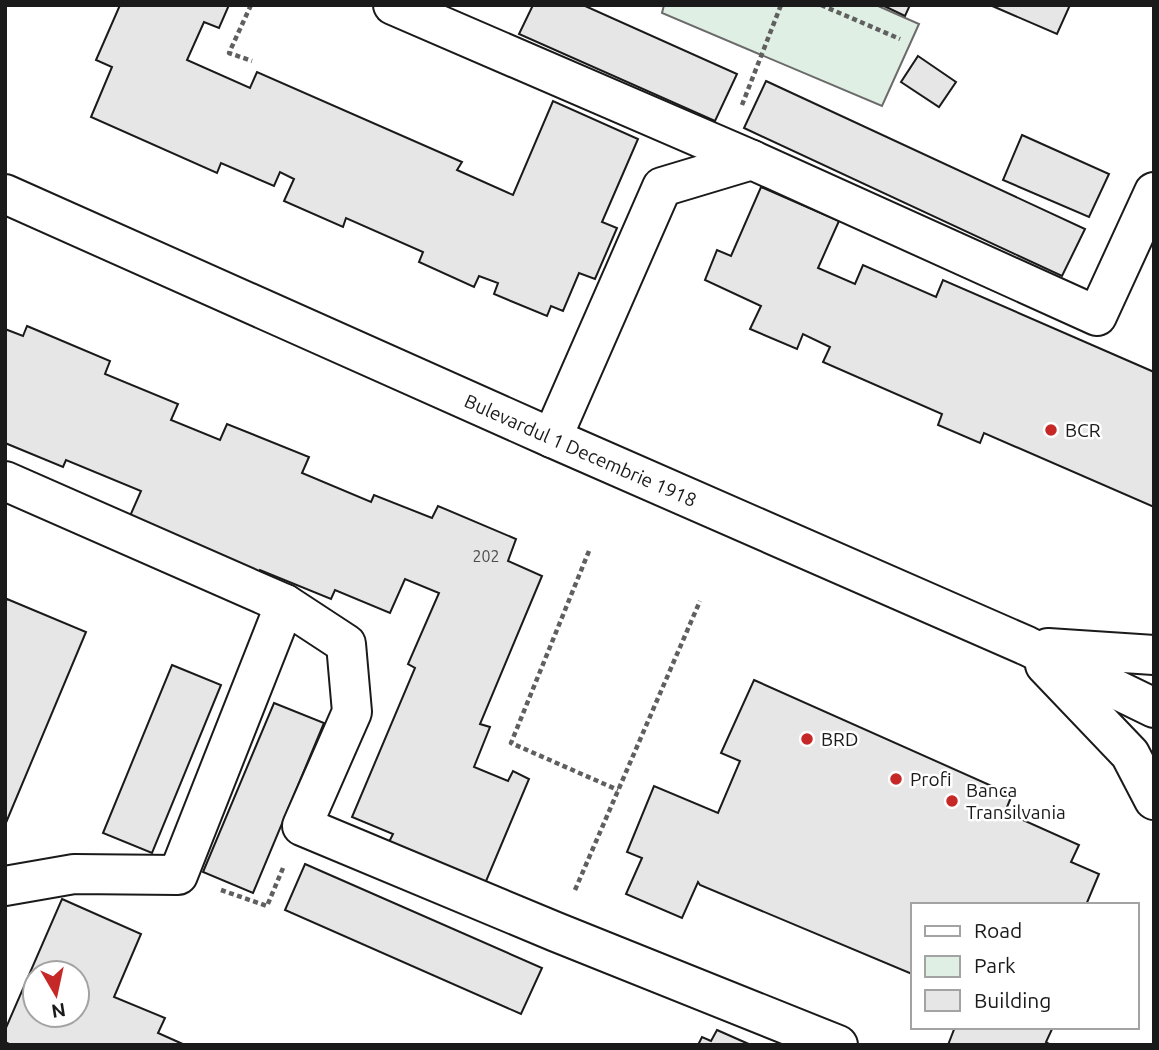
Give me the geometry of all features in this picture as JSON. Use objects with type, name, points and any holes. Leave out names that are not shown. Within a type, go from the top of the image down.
[{"type":"main road","points":[[393,5],[738,154],[1097,316],[1154,192]]},
{"type":"main road","points":[[552,438],[662,187],[738,154]]},
{"type":"main road","name":"Bulevardul 1 Decembrie 1918","points":[[5,194],[1027,646],[1154,708]]},
{"type":"main road","points":[[5,481],[285,604],[346,644],[352,712],[302,826],[838,1045]]},
{"type":"main road","points":[[5,886],[74,874],[178,874],[285,604]]},
{"type":"main road","points":[[1027,646],[1154,655]]},
{"type":"main road","points":[[1027,646],[1130,754],[1154,800]]},
{"type":"path","points":[[251,5],[229,53],[251,61]]},
{"type":"path","points":[[738,154],[781,5]]},
{"type":"path","points":[[821,5],[900,39]]},
{"type":"path","points":[[589,551],[511,743],[618,790]]},
{"type":"path","points":[[592,854],[700,601]]},
{"type":"path","points":[[178,874],[267,906],[302,826]]},
{"type":"green space","points":[[664,5],[876,5],[919,24],[882,106],[662,13]]},
{"type":"building","points":[[120,5],[229,5],[219,28],[204,22],[187,60],[250,88],[257,72],[462,162],[457,170],[513,195],[553,101],[638,139],[602,222],[617,228],[595,279],[579,273],[563,311],[551,306],[547,316],[494,294],[498,283],[479,276],[474,287],[419,262],[423,252],[346,218],[343,227],[284,201],[294,179],[280,172],[274,186],[221,163],[217,173],[91,117],[112,67],[96,60]]},
{"type":"building","points":[[533,5],[583,5],[737,74],[715,121],[519,34]]},
{"type":"building","points":[[882,5],[910,5],[905,16]]},
{"type":"building","points":[[990,5],[1070,5],[1057,34]]},
{"type":"building","points":[[918,56],[956,82],[939,107],[901,82]]},
{"type":"building","points":[[766,81],[1085,229],[1062,276],[744,128]]},
{"type":"building","points":[[1022,135],[1109,174],[1089,217],[1003,180]]},
{"type":"building","points":[[761,187],[839,221],[818,268],[855,284],[863,265],[936,297],[943,280],[1154,372],[1154,507],[984,433],[980,443],[938,425],[942,414],[823,362],[830,347],[803,334],[797,349],[750,329],[761,306],[705,280],[717,250],[731,256]]},
{"type":"building","points":[[27,326],[110,361],[105,374],[178,404],[171,420],[220,440],[227,424],[309,457],[302,473],[371,502],[374,495],[432,518],[438,506],[516,539],[508,561],[542,576],[480,724],[490,727],[474,767],[508,781],[513,771],[529,779],[484,886],[387,846],[393,834],[352,817],[415,668],[408,664],[439,593],[405,579],[390,613],[335,590],[331,599],[260,570],[256,579],[130,516],[141,491],[66,460],[63,467],[5,443],[5,329],[23,336]]},
{"type":"building","points":[[7,599],[86,632],[5,825],[5,603]]},
{"type":"building","points":[[172,665],[221,685],[152,853],[103,833]]},
{"type":"building","points":[[754,680],[1012,795],[1005,812],[1079,845],[1071,862],[1099,874],[1087,903],[911,903],[911,974],[698,882],[682,918],[626,894],[642,858],[627,852],[654,786],[718,813],[740,761],[721,753]]},
{"type":"building","points":[[274,703],[324,723],[253,893],[203,872]]},
{"type":"building","points":[[305,864],[542,968],[521,1014],[285,910]]},
{"type":"building","points":[[62,899],[141,934],[114,997],[165,1018],[158,1033],[185,1045],[11,1045],[5,1042],[5,1030],[21,993],[21,1029],[91,1029],[91,959],[36,959]]},
{"type":"building","points":[[954,1029],[1052,1029],[1046,1042],[1051,1045],[948,1045]]},
{"type":"building","points":[[717,1030],[751,1045],[698,1045],[702,1037],[711,1041]]},
{"type":"place","name":"BCR","points":[[1051,430]]},
{"type":"place","name":"BRD","points":[[807,739]]},
{"type":"place","name":"Profi","points":[[896,779]]},
{"type":"place","name":"Banca Transilvania","points":[[952,801]]}]
